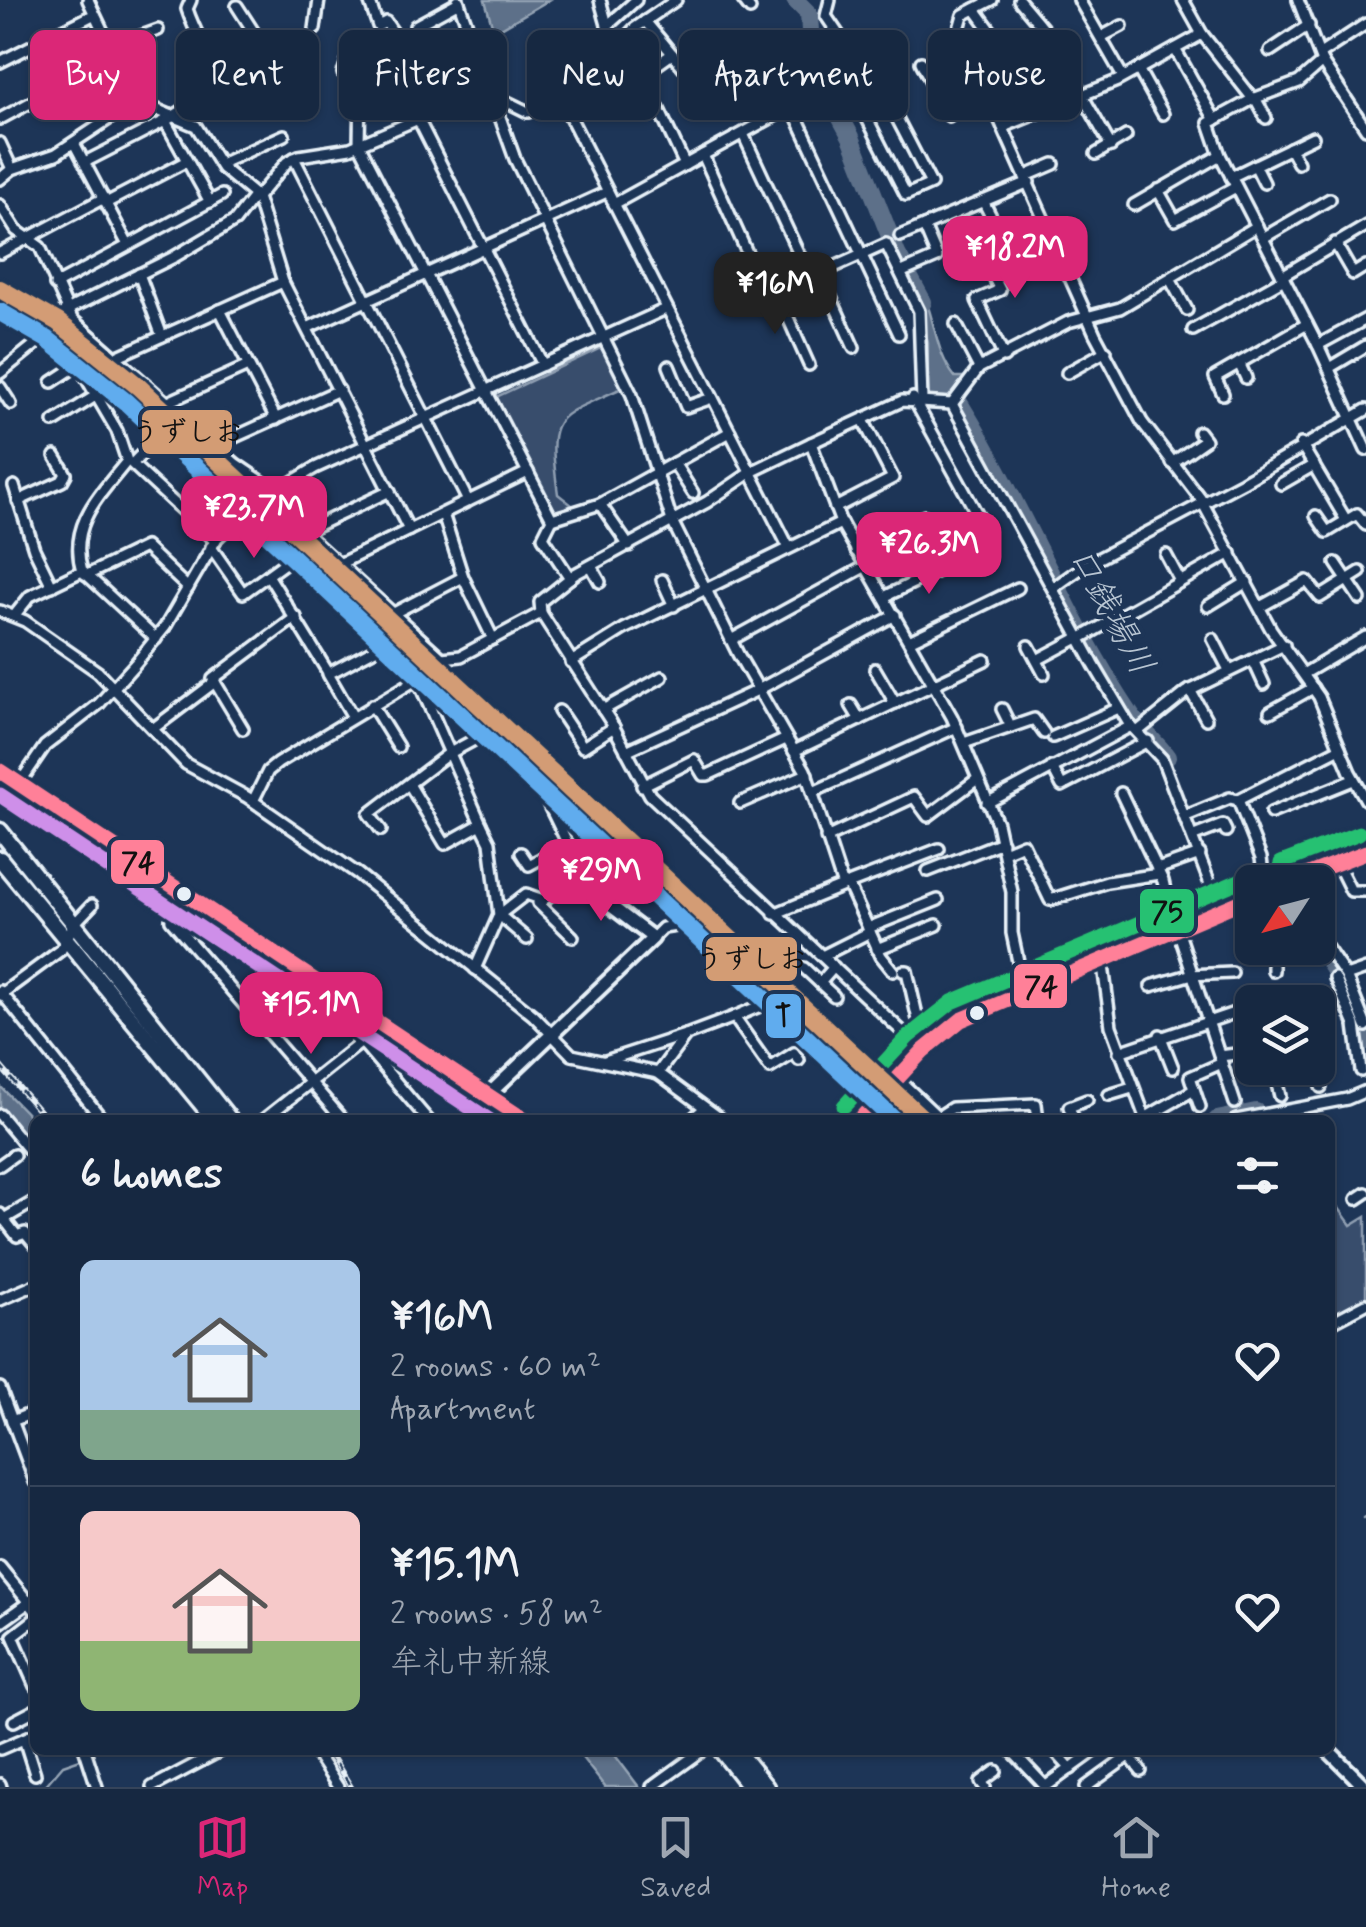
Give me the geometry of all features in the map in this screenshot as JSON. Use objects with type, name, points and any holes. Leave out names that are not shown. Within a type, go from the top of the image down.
[{"type":"highway","points":[[0,831],[226,1115]]},
{"type":"highway","points":[[0,859],[211,1115]]},
{"type":"highway","points":[[724,1755],[750,1787]]},
{"type":"highway","points":[[740,1755],[766,1787]]},
{"type":"main road","points":[[0,771],[21,781],[519,1115]]},
{"type":"main road","points":[[1332,865],[1366,852]]},
{"type":"main road","points":[[488,1094],[653,938],[611,906],[583,875]]},
{"type":"main road","points":[[863,1115],[897,1078],[918,1046],[961,1020],[1024,990],[1235,904]]},
{"type":"main road","points":[[1333,1755],[1365,1787]]},
{"type":"street","points":[[88,0],[100,30]]},
{"type":"street","points":[[191,0],[187,9],[195,30]]},
{"type":"street","points":[[315,29],[318,0]]},
{"type":"street","points":[[368,0],[378,26],[386,22],[391,30]]},
{"type":"street","points":[[600,0],[607,30]]},
{"type":"street","points":[[606,26],[636,0]]},
{"type":"street","points":[[635,30],[676,0]]},
{"type":"street","points":[[830,0],[826,16],[835,30]]},
{"type":"street","points":[[959,30],[962,16],[992,0]]},
{"type":"street","points":[[1019,0],[1044,30]]},
{"type":"street","points":[[1079,0],[1123,78]]},
{"type":"street","points":[[1183,0],[1202,34],[1266,118]]},
{"type":"street","points":[[1298,0],[1322,58],[1366,129]]},
{"type":"street","points":[[415,26],[458,1],[469,30]]},
{"type":"street","points":[[975,8],[990,30]]},
{"type":"street","points":[[239,13],[251,30]]},
{"type":"street","points":[[1092,19],[1104,13]]},
{"type":"street","points":[[0,62],[93,15]]},
{"type":"street","points":[[645,21],[679,62]]},
{"type":"street","points":[[1366,24],[1322,58],[1299,82],[1254,98],[1210,123],[1220,155],[1318,344],[1366,450]]},
{"type":"street","points":[[1102,37],[1122,26]]},
{"type":"street","points":[[1270,50],[1310,26]]},
{"type":"street","points":[[1081,98],[1202,34]]},
{"type":"street","points":[[1175,49],[1215,120]]},
{"type":"street","points":[[659,64],[672,54]]},
{"type":"street","points":[[1138,69],[1163,114]]},
{"type":"street","points":[[1081,100],[1111,146]]},
{"type":"street","points":[[0,119],[30,102]]},
{"type":"street","points":[[659,109],[685,165]]},
{"type":"street","points":[[156,112],[202,132],[220,164],[256,196],[283,282],[409,530]]},
{"type":"street","points":[[86,162],[176,115]]},
{"type":"street","points":[[169,119],[210,202]]},
{"type":"street","points":[[0,179],[12,169],[48,158],[108,120]]},
{"type":"street","points":[[360,120],[360,144],[552,520]]},
{"type":"street","points":[[0,373],[52,330],[65,311],[235,221],[294,158],[360,144],[418,120],[543,364]]},
{"type":"street","points":[[501,120],[515,159],[632,394],[672,521],[731,640],[807,774],[826,838],[877,949],[898,971],[907,971],[921,1033],[918,1046]]},
{"type":"street","points":[[572,120],[788,546]]},
{"type":"street","points":[[614,204],[769,120]]},
{"type":"street","points":[[795,120],[899,334]]},
{"type":"street","points":[[867,120],[906,195],[931,184],[898,120]]},
{"type":"street","points":[[1000,120],[1087,316],[1142,422],[1201,504],[1260,607],[1306,673],[1366,800]]},
{"type":"street","points":[[1003,127],[1020,120]]},
{"type":"street","points":[[744,134],[854,348]]},
{"type":"street","points":[[220,164],[284,135]]},
{"type":"street","points":[[1096,154],[1126,136]]},
{"type":"street","points":[[1158,190],[1175,220],[1255,165],[1313,136]]},
{"type":"street","points":[[0,143],[12,169]]},
{"type":"street","points":[[74,143],[128,245]]},
{"type":"street","points":[[1290,148],[1298,163]]},
{"type":"street","points":[[702,155],[767,297],[886,244],[919,312],[923,338],[918,399],[982,523]]},
{"type":"street","points":[[1134,205],[1220,155]]},
{"type":"street","points":[[294,158],[468,501]]},
{"type":"street","points":[[0,253],[187,161]]},
{"type":"street","points":[[900,236],[983,201],[1054,164]]},
{"type":"street","points":[[1255,165],[1264,182]]},
{"type":"street","points":[[307,328],[608,192]]},
{"type":"street","points":[[56,285],[222,195]]},
{"type":"street","points":[[1263,238],[1330,199]]},
{"type":"street","points":[[983,201],[998,230]]},
{"type":"street","points":[[0,205],[16,230],[40,246],[65,311],[217,445],[276,491],[303,532],[442,658],[461,656],[541,613]]},
{"type":"street","points":[[924,226],[937,257]]},
{"type":"street","points":[[955,400],[979,368],[1049,331],[1120,308],[1257,226]]},
{"type":"street","points":[[1193,330],[1366,226]]},
{"type":"street","points":[[1334,243],[1353,274],[1366,266]]},
{"type":"street","points":[[1012,264],[1056,246]]},
{"type":"street","points":[[902,272],[950,252]]},
{"type":"street","points":[[983,256],[1000,290],[977,300],[1004,357]]},
{"type":"street","points":[[139,274],[162,336]]},
{"type":"street","points":[[1170,279],[1187,310]]},
{"type":"street","points":[[118,356],[283,282]]},
{"type":"street","points":[[777,292],[809,365]]},
{"type":"street","points":[[21,781],[45,746],[114,687],[156,639],[213,544],[248,508],[367,444],[666,309]]},
{"type":"street","points":[[220,310],[276,419]]},
{"type":"street","points":[[1318,344],[1366,319]]},
{"type":"street","points":[[956,324],[979,368]]},
{"type":"street","points":[[1223,394],[1215,377],[1307,324]]},
{"type":"street","points":[[52,330],[62,337],[97,396],[130,462],[213,544],[244,593],[301,551]]},
{"type":"street","points":[[1276,342],[1283,354]]},
{"type":"street","points":[[1329,368],[1366,346]]},
{"type":"street","points":[[1067,372],[1106,351]]},
{"type":"street","points":[[1238,363],[1246,378]]},
{"type":"street","points":[[52,382],[78,365]]},
{"type":"street","points":[[168,402],[248,366]]},
{"type":"street","points":[[669,366],[686,408],[712,398]]},
{"type":"street","points":[[0,387],[11,404]]},
{"type":"street","points":[[217,445],[339,390]]},
{"type":"street","points":[[54,422],[97,396]]},
{"type":"street","points":[[918,1046],[642,786],[614,727],[541,613],[540,602],[570,578],[751,472],[918,399],[955,400]]},
{"type":"street","points":[[955,400],[1120,708],[1162,759],[1220,910]]},
{"type":"street","points":[[1053,588],[1084,566],[1366,410]]},
{"type":"street","points":[[835,508],[893,478],[863,420]]},
{"type":"street","points":[[156,639],[84,573],[76,540],[100,490],[168,427],[222,476],[260,522],[301,551],[400,642],[490,842],[500,914],[526,939]]},
{"type":"street","points":[[570,578],[543,537],[552,520],[600,504],[730,432]]},
{"type":"street","points":[[1172,463],[1204,440],[1200,432]]},
{"type":"street","points":[[811,443],[841,523],[911,640],[964,743],[1003,847],[1012,892],[1012,933],[1024,990]]},
{"type":"street","points":[[1301,444],[1346,520]]},
{"type":"street","points":[[18,501],[62,481],[66,474],[55,456]]},
{"type":"street","points":[[674,463],[693,493]]},
{"type":"street","points":[[1281,484],[1314,465]]},
{"type":"street","points":[[339,564],[528,472]]},
{"type":"street","points":[[14,486],[52,586]]},
{"type":"street","points":[[303,532],[390,491]]},
{"type":"street","points":[[600,504],[629,546]]},
{"type":"street","points":[[443,514],[463,578],[494,639]]},
{"type":"street","points":[[1316,516],[1326,532],[1357,514],[1366,524]]},
{"type":"street","points":[[856,551],[925,516]]},
{"type":"street","points":[[571,662],[624,628],[841,523]]},
{"type":"street","points":[[14,616],[30,596],[145,547],[188,588]]},
{"type":"street","points":[[1037,660],[1231,553]]},
{"type":"street","points":[[1166,555],[1194,589]]},
{"type":"street","points":[[884,598],[956,562]]},
{"type":"street","points":[[1336,563],[1360,599]]},
{"type":"street","points":[[591,566],[600,582]]},
{"type":"street","points":[[731,640],[866,566]]},
{"type":"street","points":[[1260,607],[1306,581],[1320,597],[1360,572]]},
{"type":"street","points":[[268,574],[352,717]]},
{"type":"street","points":[[394,613],[463,578]]},
{"type":"street","points":[[662,580],[674,606]]},
{"type":"street","points":[[1208,606],[1247,582]]},
{"type":"street","points":[[911,640],[1018,588]]},
{"type":"street","points":[[0,611],[14,616],[114,687],[186,764],[253,801],[358,874],[533,1015],[572,1055],[658,1073],[715,1115]]},
{"type":"street","points":[[626,750],[758,690],[895,615]]},
{"type":"street","points":[[243,729],[213,678],[296,617]]},
{"type":"street","points":[[1306,673],[1366,637]]},
{"type":"street","points":[[1213,638],[1229,670]]},
{"type":"street","points":[[986,803],[1134,729],[1190,690],[1284,645]]},
{"type":"street","points":[[1029,646],[1044,674]]},
{"type":"street","points":[[329,674],[375,649]]},
{"type":"street","points":[[794,751],[985,660]]},
{"type":"street","points":[[1253,660],[1264,684]]},
{"type":"street","points":[[876,669],[895,703]]},
{"type":"street","points":[[603,710],[662,677]]},
{"type":"street","points":[[253,801],[268,771],[416,680]]},
{"type":"street","points":[[154,728],[215,682]]},
{"type":"street","points":[[1270,712],[1313,688]]},
{"type":"street","points":[[1190,690],[1206,719]]},
{"type":"street","points":[[851,704],[860,720]]},
{"type":"street","points":[[372,705],[398,748]]},
{"type":"street","points":[[964,743],[1034,719],[1048,735],[1120,708]]},
{"type":"street","points":[[1002,709],[1011,727]]},
{"type":"street","points":[[558,711],[583,746],[614,727]]},
{"type":"street","points":[[813,792],[957,727]]},
{"type":"street","points":[[381,830],[370,814],[448,754],[487,733],[537,781],[583,875],[538,903],[573,937]]},
{"type":"street","points":[[642,786],[694,760],[703,775],[708,775],[786,738]]},
{"type":"street","points":[[1052,767],[1062,786],[1148,741]]},
{"type":"street","points":[[1186,816],[1230,798],[1238,800],[1340,748]]},
{"type":"street","points":[[740,803],[807,774]]},
{"type":"street","points":[[826,838],[914,798],[928,816],[976,780]]},
{"type":"street","points":[[1271,812],[1354,780]]},
{"type":"street","points":[[409,784],[445,844],[481,824]]},
{"type":"street","points":[[1121,793],[1158,872],[1189,975],[1235,1103]]},
{"type":"street","points":[[1238,800],[1263,865]]},
{"type":"street","points":[[1194,836],[1223,824],[1226,831]]},
{"type":"street","points":[[521,853],[529,865],[568,844]]},
{"type":"street","points":[[928,871],[1023,844],[1050,900],[1107,882],[1158,872],[1200,854]]},
{"type":"street","points":[[774,914],[939,849]]},
{"type":"street","points":[[1337,863],[1351,892],[1366,891]]},
{"type":"street","points":[[188,894],[171,920],[338,1115]]},
{"type":"street","points":[[474,969],[500,914],[522,895],[543,900]]},
{"type":"street","points":[[822,956],[938,900]]},
{"type":"street","points":[[92,904],[74,924],[68,942],[1,993],[99,1115]]},
{"type":"street","points":[[653,938],[663,928],[683,924],[741,964],[774,1000],[881,1095]]},
{"type":"street","points":[[877,949],[936,925]]},
{"type":"street","points":[[1102,958],[1111,1026],[1143,1115]]},
{"type":"street","points":[[1273,965],[1273,970]]},
{"type":"street","points":[[1334,965],[1363,1023],[1362,1072]]},
{"type":"street","points":[[820,982],[834,967]]},
{"type":"street","points":[[804,968],[834,996]]},
{"type":"street","points":[[1341,977],[1366,969]]},
{"type":"street","points":[[1151,986],[1189,975],[1232,973]]},
{"type":"street","points":[[603,1062],[734,1018],[774,1000]]},
{"type":"street","points":[[1119,1052],[1160,1034],[1235,1012]]},
{"type":"street","points":[[734,1018],[770,1068],[794,1052],[799,1060]]},
{"type":"street","points":[[269,1115],[382,1025]]},
{"type":"street","points":[[1160,1034],[1173,1068]]},
{"type":"street","points":[[658,1073],[686,1035]]},
{"type":"street","points":[[360,1041],[424,1115]]},
{"type":"street","points":[[1200,1107],[1190,1077],[1235,1056]]},
{"type":"street","points":[[897,1078],[936,1115]]},
{"type":"street","points":[[1277,1085],[1280,1096]]},
{"type":"street","points":[[1109,1095],[1132,1088]]},
{"type":"street","points":[[1262,1115],[1347,1099],[1366,1091]]},
{"type":"street","points":[[1152,1115],[1192,1092]]},
{"type":"street","points":[[1072,1115],[1069,1107],[1086,1100]]},
{"type":"street","points":[[941,1115],[952,1108],[1036,1104],[1037,1115]]},
{"type":"street","points":[[697,1115],[705,1108]]},
{"type":"street","points":[[0,1115],[30,1151]]},
{"type":"street","points":[[0,1165],[14,1155]]},
{"type":"street","points":[[30,1203],[2,1217],[18,1236],[24,1233],[30,1240]]},
{"type":"street","points":[[0,1300],[30,1287]]},
{"type":"street","points":[[1335,1320],[1366,1304]]},
{"type":"street","points":[[0,1388],[30,1468]]},
{"type":"street","points":[[12,1421],[30,1414]]},
{"type":"street","points":[[0,1567],[30,1600]]},
{"type":"street","points":[[0,1623],[30,1605]]},
{"type":"street","points":[[30,1623],[14,1636],[30,1674]]},
{"type":"street","points":[[14,1721],[30,1713]]},
{"type":"street","points":[[0,1749],[30,1736]]},
{"type":"street","points":[[24,1739],[35,1774]]},
{"type":"street","points":[[87,1755],[97,1787]]},
{"type":"street","points":[[152,1787],[213,1755]]},
{"type":"street","points":[[317,1755],[338,1787]]},
{"type":"street","points":[[652,1787],[696,1755]]},
{"type":"street","points":[[1016,1755],[1045,1787],[1089,1755]]},
{"type":"street","points":[[1058,1755],[1070,1768]]},
{"type":"street","points":[[1086,1787],[1125,1755]]},
{"type":"street","points":[[1129,1755],[1141,1771]]},
{"type":"street","points":[[985,1787],[981,1782],[996,1770]]},
{"type":"shaded area","points":[[485,0],[549,0],[497,30],[493,30]]},
{"type":"shaded area","points":[[914,279],[927,303],[947,365],[955,377],[965,377],[951,399],[927,396],[928,343]]},
{"type":"shaded area","points":[[607,345],[624,387],[560,421],[553,446],[558,494],[577,509],[554,514],[496,397]]},
{"type":"shaded area","points":[[0,1086],[30,1117],[30,1145],[0,1111]]},
{"type":"shaded area","points":[[1335,1205],[1351,1225],[1366,1216],[1366,1299],[1335,1314]]},
{"type":"shaded area","points":[[580,1755],[615,1755],[639,1787],[605,1787]]},
{"type":"waterway","name":"口銭場川","points":[[795,0],[809,14],[812,64],[851,137],[897,254],[923,302]]},
{"type":"waterway","name":"口銭場川","points":[[947,384],[1107,677],[1132,717],[1167,757]]},
{"type":"waterway","name":"口銭場川","points":[[1331,965],[1349,994],[1366,1041]]},
{"type":"waterway","name":"口銭場川","points":[[1241,1115],[1256,1112]]},
{"type":"waterway","points":[[1336,1315],[1355,1305]]},
{"type":"waterway","points":[[44,1787],[63,1765],[83,1758]]},
{"type":"railway","points":[[0,1066],[43,1115]]},
{"type":"railway","points":[[331,1755],[351,1787]]},
{"type":"transit line","name":"うずしお","points":[[0,289],[58,322],[139,387],[919,1115]]},
{"type":"transit line","name":"T","points":[[0,312],[47,339],[126,402],[889,1115]]},
{"type":"transit line","name":"74","points":[[0,771],[517,1115]]},
{"type":"transit line","points":[[0,795],[481,1115]]},
{"type":"transit line","name":"75","points":[[1281,863],[1359,833]]},
{"type":"transit line","name":"74","points":[[1332,865],[1366,852]]},
{"type":"transit line","name":"75","points":[[844,1106],[908,1037],[952,1002],[1235,883]]},
{"type":"transit line","name":"74","points":[[864,1115],[923,1051],[961,1020],[1235,904]]}]
